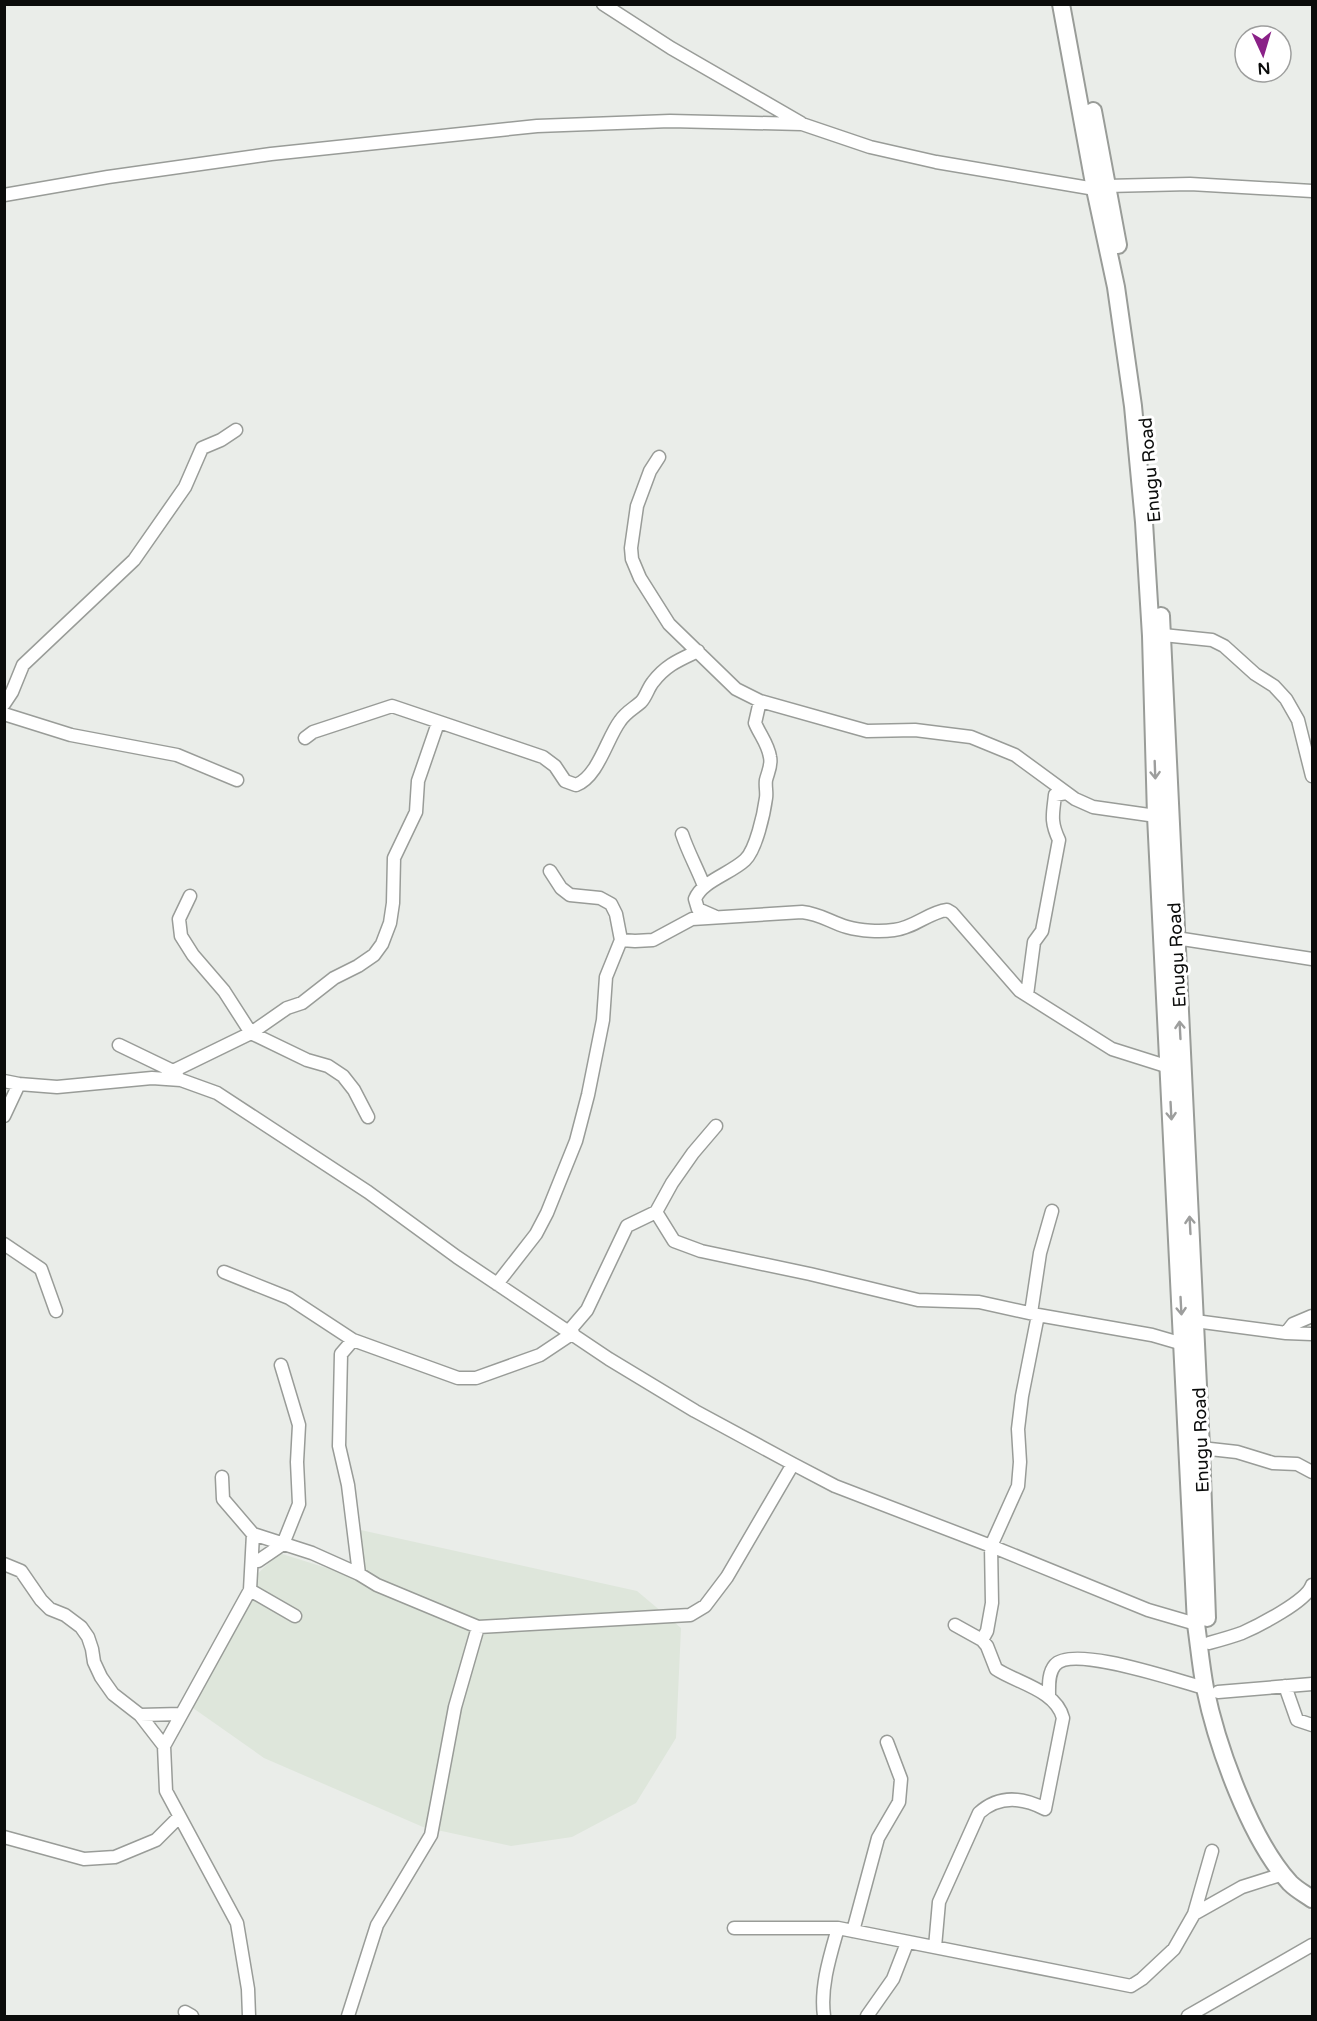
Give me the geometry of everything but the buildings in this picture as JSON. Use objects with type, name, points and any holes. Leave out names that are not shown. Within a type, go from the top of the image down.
[{"type":"main road","points":[[1061,4],[1101,188],[1134,406],[1144,522],[1150,624],[1156,816],[1196,1624],[1233,1779],[1260,1838],[1283,1875],[1297,1889],[1312,1899]]},
{"type":"main road","name":"Enugu Road","points":[[1071,4],[1101,188],[1126,287],[1144,404],[1155,520],[1163,635],[1211,1690],[1243,1775],[1269,1834],[1297,1874],[1312,1886]]},
{"type":"street","points":[[603,4],[671,48],[802,124],[870,147],[936,162],[1101,188],[1190,184],[1312,191]]},
{"type":"street","points":[[4,195],[207,162],[537,126],[670,121],[802,124]]},
{"type":"street","points":[[4,704],[12,692],[23,665],[134,560],[185,487],[202,448],[221,440],[236,430]]},
{"type":"street","points":[[659,457],[650,471],[637,506],[631,548],[632,559],[640,578],[669,624],[736,689],[760,701],[867,731],[915,730],[971,737],[1015,754],[1066,793],[1093,807],[1156,816]]},
{"type":"street","points":[[1163,635],[1212,640],[1224,646],[1255,674],[1274,686],[1286,699],[1298,720],[1312,776]]},
{"type":"street","points":[[305,738],[313,732],[389,706],[543,757],[555,766],[565,781],[576,785],[581,783],[598,762],[619,722],[630,708],[642,701],[651,684],[668,665],[698,651]]},
{"type":"street","points":[[718,917],[704,912],[695,905],[697,893],[704,886],[741,863],[752,852],[766,798],[766,782],[771,759],[767,745],[755,723],[760,701]]},
{"type":"street","points":[[4,714],[71,735],[177,755],[237,780]]},
{"type":"street","points":[[4,1081],[57,1087],[177,1075],[251,1033],[287,1008],[302,1003],[334,978],[374,955],[382,944],[390,923],[394,858],[416,812],[418,780],[438,723]]},
{"type":"street","points":[[1027,995],[1034,942],[1042,931],[1059,840],[1053,826],[1052,815],[1055,795],[1066,793]]},
{"type":"street","points":[[682,834],[704,886]]},
{"type":"street","points":[[497,1284],[542,1224],[576,1141],[603,1020],[606,977],[621,940],[616,914],[610,904],[600,898],[570,895],[561,888],[550,871]]},
{"type":"street","points":[[190,896],[179,919],[181,936],[193,955],[224,991],[251,1033],[307,1060],[328,1066],[343,1076],[354,1090],[368,1117]]},
{"type":"street","points":[[621,940],[653,940],[692,919],[802,912],[816,914],[848,927],[886,931],[909,928],[938,912],[947,910],[1020,991],[1112,1049],[1169,1067]]},
{"type":"street","points":[[1176,938],[1312,959]]},
{"type":"street","points":[[119,1045],[217,1093],[368,1192],[497,1284],[609,1359],[793,1464],[835,1486],[1148,1610],[1196,1624]]},
{"type":"street","points":[[4,1116],[19,1084]]},
{"type":"street","points":[[224,1272],[289,1298],[353,1340],[447,1375],[467,1379],[476,1378],[540,1355],[571,1332],[587,1310],[627,1226],[656,1212],[682,1168],[716,1126]]},
{"type":"street","points":[[982,1640],[987,1631],[992,1603],[991,1546],[1018,1486],[1020,1461],[1018,1429],[1022,1396],[1035,1314],[1040,1252],[1052,1211]]},
{"type":"street","points":[[656,1212],[674,1241],[701,1251],[918,1300],[980,1302],[1152,1335],[1183,1344]]},
{"type":"street","points":[[4,1244],[41,1269],[56,1311]]},
{"type":"street","points":[[1286,1333],[1293,1324],[1312,1316]]},
{"type":"street","points":[[1195,1321],[1286,1333],[1312,1334]]},
{"type":"street","points":[[353,1340],[341,1354],[339,1446],[348,1485],[359,1574]]},
{"type":"street","points":[[258,1561],[283,1544],[299,1504],[297,1462],[300,1432],[281,1365]]},
{"type":"street","points":[[1201,1448],[1237,1452],[1272,1463],[1297,1464],[1312,1472]]},
{"type":"street","points":[[222,1477],[223,1499],[252,1534],[312,1553],[378,1585],[478,1627],[690,1616],[705,1606],[727,1577],[793,1464]]},
{"type":"street","points":[[249,2016],[248,1989],[237,1923],[166,1791],[164,1746],[250,1590],[252,1534]]},
{"type":"street","points":[[4,1564],[21,1571],[50,1609],[65,1615],[81,1627],[88,1637],[94,1662],[101,1677],[113,1694],[140,1715],[164,1746]]},
{"type":"street","points":[[1209,1643],[1242,1633],[1298,1602],[1311,1590],[1312,1585]]},
{"type":"street","points":[[250,1590],[295,1616]]},
{"type":"street","points":[[935,1947],[939,1902],[979,1813],[988,1805],[1001,1799],[1033,1803],[1045,1809],[1063,1718],[1062,1713],[1049,1696],[996,1669],[987,1646],[982,1640],[955,1624]]},
{"type":"street","points":[[348,2016],[377,1925],[431,1835],[455,1707],[478,1627]]},
{"type":"street","points":[[1049,1696],[1049,1679],[1056,1664],[1064,1659],[1099,1660],[1137,1668],[1211,1690],[1312,1684]]},
{"type":"street","points":[[1285,1686],[1297,1720],[1312,1725]]},
{"type":"street","points":[[140,1715],[181,1714]]},
{"type":"street","points":[[853,1931],[879,1838],[899,1802],[901,1779],[887,1742]]},
{"type":"street","points":[[4,1837],[84,1859],[115,1857],[156,1840],[179,1817]]},
{"type":"street","points":[[734,1928],[838,1928],[1131,1986],[1142,1979],[1174,1949],[1194,1914],[1212,1851]]},
{"type":"street","points":[[1194,1914],[1242,1887],[1283,1875]]},
{"type":"street","points":[[824,2016],[828,1961],[838,1928]]},
{"type":"street","points":[[867,2016],[893,1979],[907,1943]]},
{"type":"street","points":[[1188,2016],[1312,1946]]},
{"type":"shaded area","points":[[356,1529],[637,1591],[681,1628],[676,1738],[636,1803],[572,1837],[511,1846],[423,1827],[264,1758],[183,1701],[248,1583],[279,1553],[352,1576]]}]
